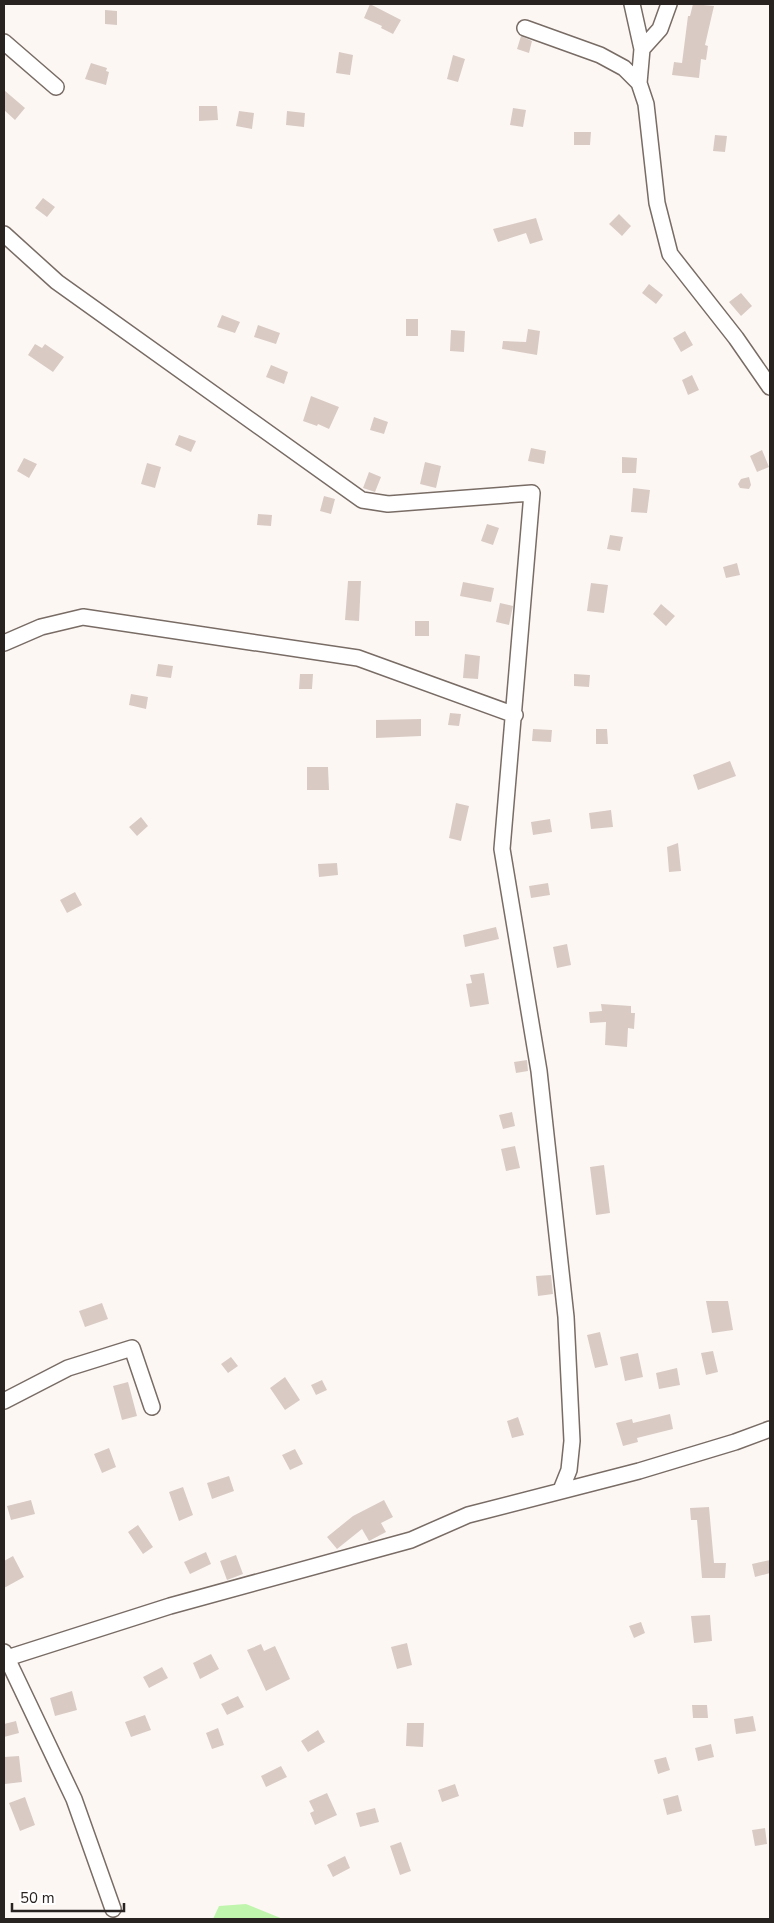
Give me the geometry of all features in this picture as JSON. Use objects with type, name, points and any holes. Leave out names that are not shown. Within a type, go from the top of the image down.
[{"type":"street","points":[[632,4],[642,49],[639,84]]},
{"type":"street","points":[[642,49],[660,29],[669,4]]},
{"type":"street","points":[[525,28],[600,55],[624,68],[639,84],[646,104],[657,203],[670,254],[736,338],[770,387]]},
{"type":"street","points":[[4,42],[56,87]]},
{"type":"street","points":[[4,234],[57,282],[362,500],[388,504],[532,494],[515,715],[502,849],[539,1071],[566,1317],[572,1441],[569,1470],[562,1490]]},
{"type":"street","points":[[4,643],[41,626],[83,617],[358,658],[515,715]]},
{"type":"street","points":[[4,1401],[68,1368],[132,1348],[152,1407]]},
{"type":"street","points":[[113,1908],[74,1799],[5,1656],[170,1606],[411,1540],[468,1515],[639,1471],[735,1442],[770,1429]]},
{"type":"green space","points":[[246,1904],[283,1919],[213,1919],[219,1906]]},
{"type":"building","points":[[370,4],[401,20],[393,34],[381,28],[382,26],[364,18]]},
{"type":"building","points":[[693,4],[714,6],[705,45],[708,46],[706,60],[701,59],[699,78],[672,75],[674,62],[682,63],[688,16],[690,16]]},
{"type":"building","points":[[105,10],[117,11],[117,25],[105,24]]},
{"type":"building","points":[[521,36],[532,41],[529,53],[517,49]]},
{"type":"building","points":[[339,52],[353,55],[350,75],[336,73]]},
{"type":"building","points":[[453,55],[465,59],[458,82],[447,79]]},
{"type":"building","points":[[91,63],[107,68],[106,71],[109,72],[106,85],[85,79]]},
{"type":"building","points":[[4,90],[25,108],[15,120],[4,110]]},
{"type":"building","points":[[199,106],[217,106],[218,120],[199,121]]},
{"type":"building","points":[[513,108],[526,110],[523,127],[510,125]]},
{"type":"building","points":[[239,111],[254,113],[252,129],[236,126]]},
{"type":"building","points":[[287,111],[305,113],[304,127],[286,125]]},
{"type":"building","points":[[574,132],[591,132],[590,145],[574,145]]},
{"type":"building","points":[[715,135],[727,136],[725,152],[713,151]]},
{"type":"building","points":[[43,198],[55,207],[47,217],[35,208]]},
{"type":"building","points":[[619,214],[631,226],[622,236],[609,224]]},
{"type":"building","points":[[536,218],[543,240],[530,244],[526,233],[498,242],[493,229]]},
{"type":"building","points":[[649,284],[663,295],[656,304],[642,293]]},
{"type":"building","points":[[741,293],[752,306],[741,316],[729,302]]},
{"type":"building","points":[[222,315],[240,322],[235,333],[217,327]]},
{"type":"building","points":[[406,319],[418,319],[418,336],[406,336]]},
{"type":"building","points":[[258,325],[280,333],[276,344],[254,337]]},
{"type":"building","points":[[528,329],[540,331],[537,355],[502,349],[503,341],[526,342]]},
{"type":"building","points":[[451,330],[465,331],[464,352],[450,351]]},
{"type":"building","points":[[685,331],[693,345],[681,352],[673,338]]},
{"type":"building","points":[[35,344],[42,348],[45,344],[64,357],[53,372],[28,355]]},
{"type":"building","points":[[271,365],[288,372],[284,384],[266,377]]},
{"type":"building","points":[[692,375],[699,390],[688,395],[682,380]]},
{"type":"building","points":[[311,396],[339,407],[329,429],[318,424],[317,426],[303,421]]},
{"type":"building","points":[[374,417],[388,422],[384,434],[370,430]]},
{"type":"building","points":[[179,435],[196,441],[191,452],[175,445]]},
{"type":"building","points":[[531,448],[546,451],[544,464],[528,461]]},
{"type":"building","points":[[762,450],[769,467],[757,472],[750,456]]},
{"type":"building","points":[[622,457],[637,458],[636,473],[622,473]]},
{"type":"building","points":[[24,458],[37,464],[29,478],[17,471]]},
{"type":"building","points":[[425,462],[441,466],[436,488],[420,484]]},
{"type":"building","points":[[147,463],[161,467],[155,488],[141,484]]},
{"type":"building","points":[[369,472],[381,477],[375,492],[363,488]]},
{"type":"building","points":[[749,477],[751,485],[749,489],[740,488],[738,484],[741,479]]},
{"type":"building","points":[[633,488],[650,490],[647,513],[631,512]]},
{"type":"building","points":[[324,496],[335,499],[331,514],[320,511]]},
{"type":"building","points":[[258,514],[272,515],[271,526],[257,525]]},
{"type":"building","points":[[487,524],[499,528],[493,545],[481,541]]},
{"type":"building","points":[[610,535],[623,537],[620,551],[607,549]]},
{"type":"building","points":[[737,563],[740,575],[726,578],[723,567]]},
{"type":"building","points":[[348,581],[361,581],[359,621],[345,620]]},
{"type":"building","points":[[463,582],[494,588],[491,602],[460,596]]},
{"type":"building","points":[[591,583],[608,585],[604,613],[587,611]]},
{"type":"building","points":[[500,603],[513,606],[509,625],[496,622]]},
{"type":"building","points":[[661,604],[675,616],[666,626],[653,614]]},
{"type":"building","points":[[415,621],[429,621],[429,636],[415,636]]},
{"type":"building","points":[[465,654],[480,656],[478,679],[463,678]]},
{"type":"building","points":[[158,664],[173,666],[171,678],[156,676]]},
{"type":"building","points":[[300,674],[313,674],[312,689],[299,689]]},
{"type":"building","points":[[574,674],[590,675],[589,687],[574,686]]},
{"type":"building","points":[[131,694],[148,697],[146,709],[129,705]]},
{"type":"building","points":[[450,713],[461,714],[459,726],[448,725]]},
{"type":"building","points":[[421,719],[421,736],[376,738],[376,720]]},
{"type":"building","points":[[533,729],[552,730],[551,742],[532,741]]},
{"type":"building","points":[[596,729],[607,729],[608,744],[596,744]]},
{"type":"building","points":[[730,761],[736,776],[698,790],[693,775]]},
{"type":"building","points":[[307,767],[328,767],[329,790],[307,790]]},
{"type":"building","points":[[456,803],[469,806],[461,841],[449,838]]},
{"type":"building","points":[[611,810],[613,827],[591,829],[589,813]]},
{"type":"building","points":[[141,817],[148,826],[137,836],[129,827]]},
{"type":"building","points":[[550,819],[552,832],[533,835],[531,822]]},
{"type":"building","points":[[678,843],[681,871],[669,872],[667,847]]},
{"type":"building","points":[[337,863],[338,875],[319,877],[318,864]]},
{"type":"building","points":[[548,883],[550,895],[531,898],[529,886]]},
{"type":"building","points":[[75,892],[82,905],[67,913],[60,900]]},
{"type":"building","points":[[496,927],[499,939],[465,947],[463,935]]},
{"type":"building","points":[[567,944],[571,965],[557,968],[553,947]]},
{"type":"building","points":[[484,973],[489,1004],[470,1007],[466,984],[472,983],[470,975]]},
{"type":"building","points":[[601,1004],[631,1006],[631,1013],[635,1013],[634,1029],[628,1028],[627,1047],[605,1045],[606,1022],[590,1023],[589,1012],[602,1011]]},
{"type":"building","points":[[527,1060],[528,1071],[516,1073],[514,1062]]},
{"type":"building","points":[[512,1112],[515,1126],[503,1129],[499,1115]]},
{"type":"building","points":[[515,1146],[520,1168],[506,1171],[501,1149]]},
{"type":"building","points":[[604,1165],[610,1213],[596,1215],[590,1167]]},
{"type":"building","points":[[551,1275],[553,1294],[538,1296],[536,1276]]},
{"type":"building","points":[[706,1301],[728,1301],[733,1330],[712,1333]]},
{"type":"building","points":[[102,1303],[108,1319],[85,1327],[79,1311]]},
{"type":"building","points":[[600,1332],[608,1365],[595,1368],[587,1335]]},
{"type":"building","points":[[713,1351],[718,1372],[706,1375],[701,1353]]},
{"type":"building","points":[[638,1353],[643,1377],[625,1381],[620,1357]]},
{"type":"building","points":[[231,1357],[238,1366],[228,1373],[221,1364]]},
{"type":"building","points":[[677,1368],[680,1385],[659,1389],[656,1373]]},
{"type":"building","points":[[285,1377],[300,1400],[285,1410],[270,1388]]},
{"type":"building","points":[[322,1380],[327,1390],[316,1395],[311,1385]]},
{"type":"building","points":[[128,1382],[137,1416],[122,1420],[113,1386]]},
{"type":"building","points":[[670,1414],[673,1429],[637,1438],[638,1442],[623,1446],[616,1423],[632,1419],[633,1423]]},
{"type":"building","points":[[518,1417],[524,1435],[512,1438],[507,1421]]},
{"type":"building","points":[[109,1448],[116,1467],[102,1473],[94,1454]]},
{"type":"building","points":[[295,1449],[303,1464],[290,1470],[282,1455]]},
{"type":"building","points":[[229,1476],[234,1491],[212,1499],[207,1483]]},
{"type":"building","points":[[183,1487],[193,1515],[179,1521],[169,1492]]},
{"type":"building","points":[[31,1500],[35,1514],[11,1520],[7,1506]]},
{"type":"building","points":[[384,1500],[393,1517],[381,1523],[386,1532],[369,1541],[362,1529],[337,1549],[327,1537],[353,1516]]},
{"type":"building","points":[[709,1507],[714,1563],[726,1563],[725,1578],[702,1578],[697,1520],[691,1520],[690,1508]]},
{"type":"building","points":[[138,1525],[153,1547],[143,1554],[128,1532]]},
{"type":"building","points":[[206,1552],[211,1564],[190,1574],[184,1562]]},
{"type":"building","points":[[236,1555],[243,1574],[227,1580],[220,1561]]},
{"type":"building","points":[[13,1556],[24,1577],[4,1588],[4,1561]]},
{"type":"building","points":[[770,1560],[770,1573],[755,1577],[752,1564]]},
{"type":"building","points":[[710,1615],[712,1641],[694,1643],[691,1616]]},
{"type":"building","points":[[641,1622],[645,1633],[634,1638],[629,1626]]},
{"type":"building","points":[[407,1643],[412,1665],[397,1669],[391,1647]]},
{"type":"building","points":[[261,1644],[264,1651],[275,1646],[290,1679],[266,1691],[247,1650]]},
{"type":"building","points":[[211,1654],[219,1669],[200,1679],[193,1663]]},
{"type":"building","points":[[162,1667],[168,1678],[149,1688],[143,1677]]},
{"type":"building","points":[[72,1691],[77,1710],[55,1716],[50,1698]]},
{"type":"building","points":[[238,1696],[244,1707],[227,1715],[221,1704]]},
{"type":"building","points":[[692,1705],[707,1705],[708,1718],[693,1718]]},
{"type":"building","points":[[145,1715],[151,1730],[131,1737],[125,1722]]},
{"type":"building","points":[[753,1716],[756,1731],[736,1734],[734,1719]]},
{"type":"building","points":[[16,1721],[19,1733],[4,1737],[4,1724]]},
{"type":"building","points":[[407,1723],[424,1723],[423,1747],[406,1746]]},
{"type":"building","points":[[218,1728],[224,1745],[212,1749],[206,1733]]},
{"type":"building","points":[[318,1730],[325,1742],[308,1752],[301,1741]]},
{"type":"building","points":[[711,1744],[714,1757],[698,1761],[695,1748]]},
{"type":"building","points":[[19,1756],[22,1782],[5,1784],[4,1757]]},
{"type":"building","points":[[666,1757],[670,1770],[658,1774],[654,1760]]},
{"type":"building","points":[[281,1766],[287,1777],[266,1787],[261,1776]]},
{"type":"building","points":[[455,1784],[459,1796],[442,1802],[438,1790]]},
{"type":"building","points":[[327,1793],[337,1815],[315,1825],[310,1813],[314,1811],[309,1801]]},
{"type":"building","points":[[678,1795],[682,1811],[667,1815],[663,1799]]},
{"type":"building","points":[[25,1797],[35,1825],[20,1831],[9,1803]]},
{"type":"building","points":[[375,1808],[379,1822],[360,1827],[356,1813]]},
{"type":"building","points":[[765,1828],[767,1844],[755,1846],[752,1830]]},
{"type":"building","points":[[401,1842],[411,1871],[400,1875],[390,1846]]},
{"type":"building","points":[[345,1856],[350,1868],[333,1877],[327,1865]]}]
